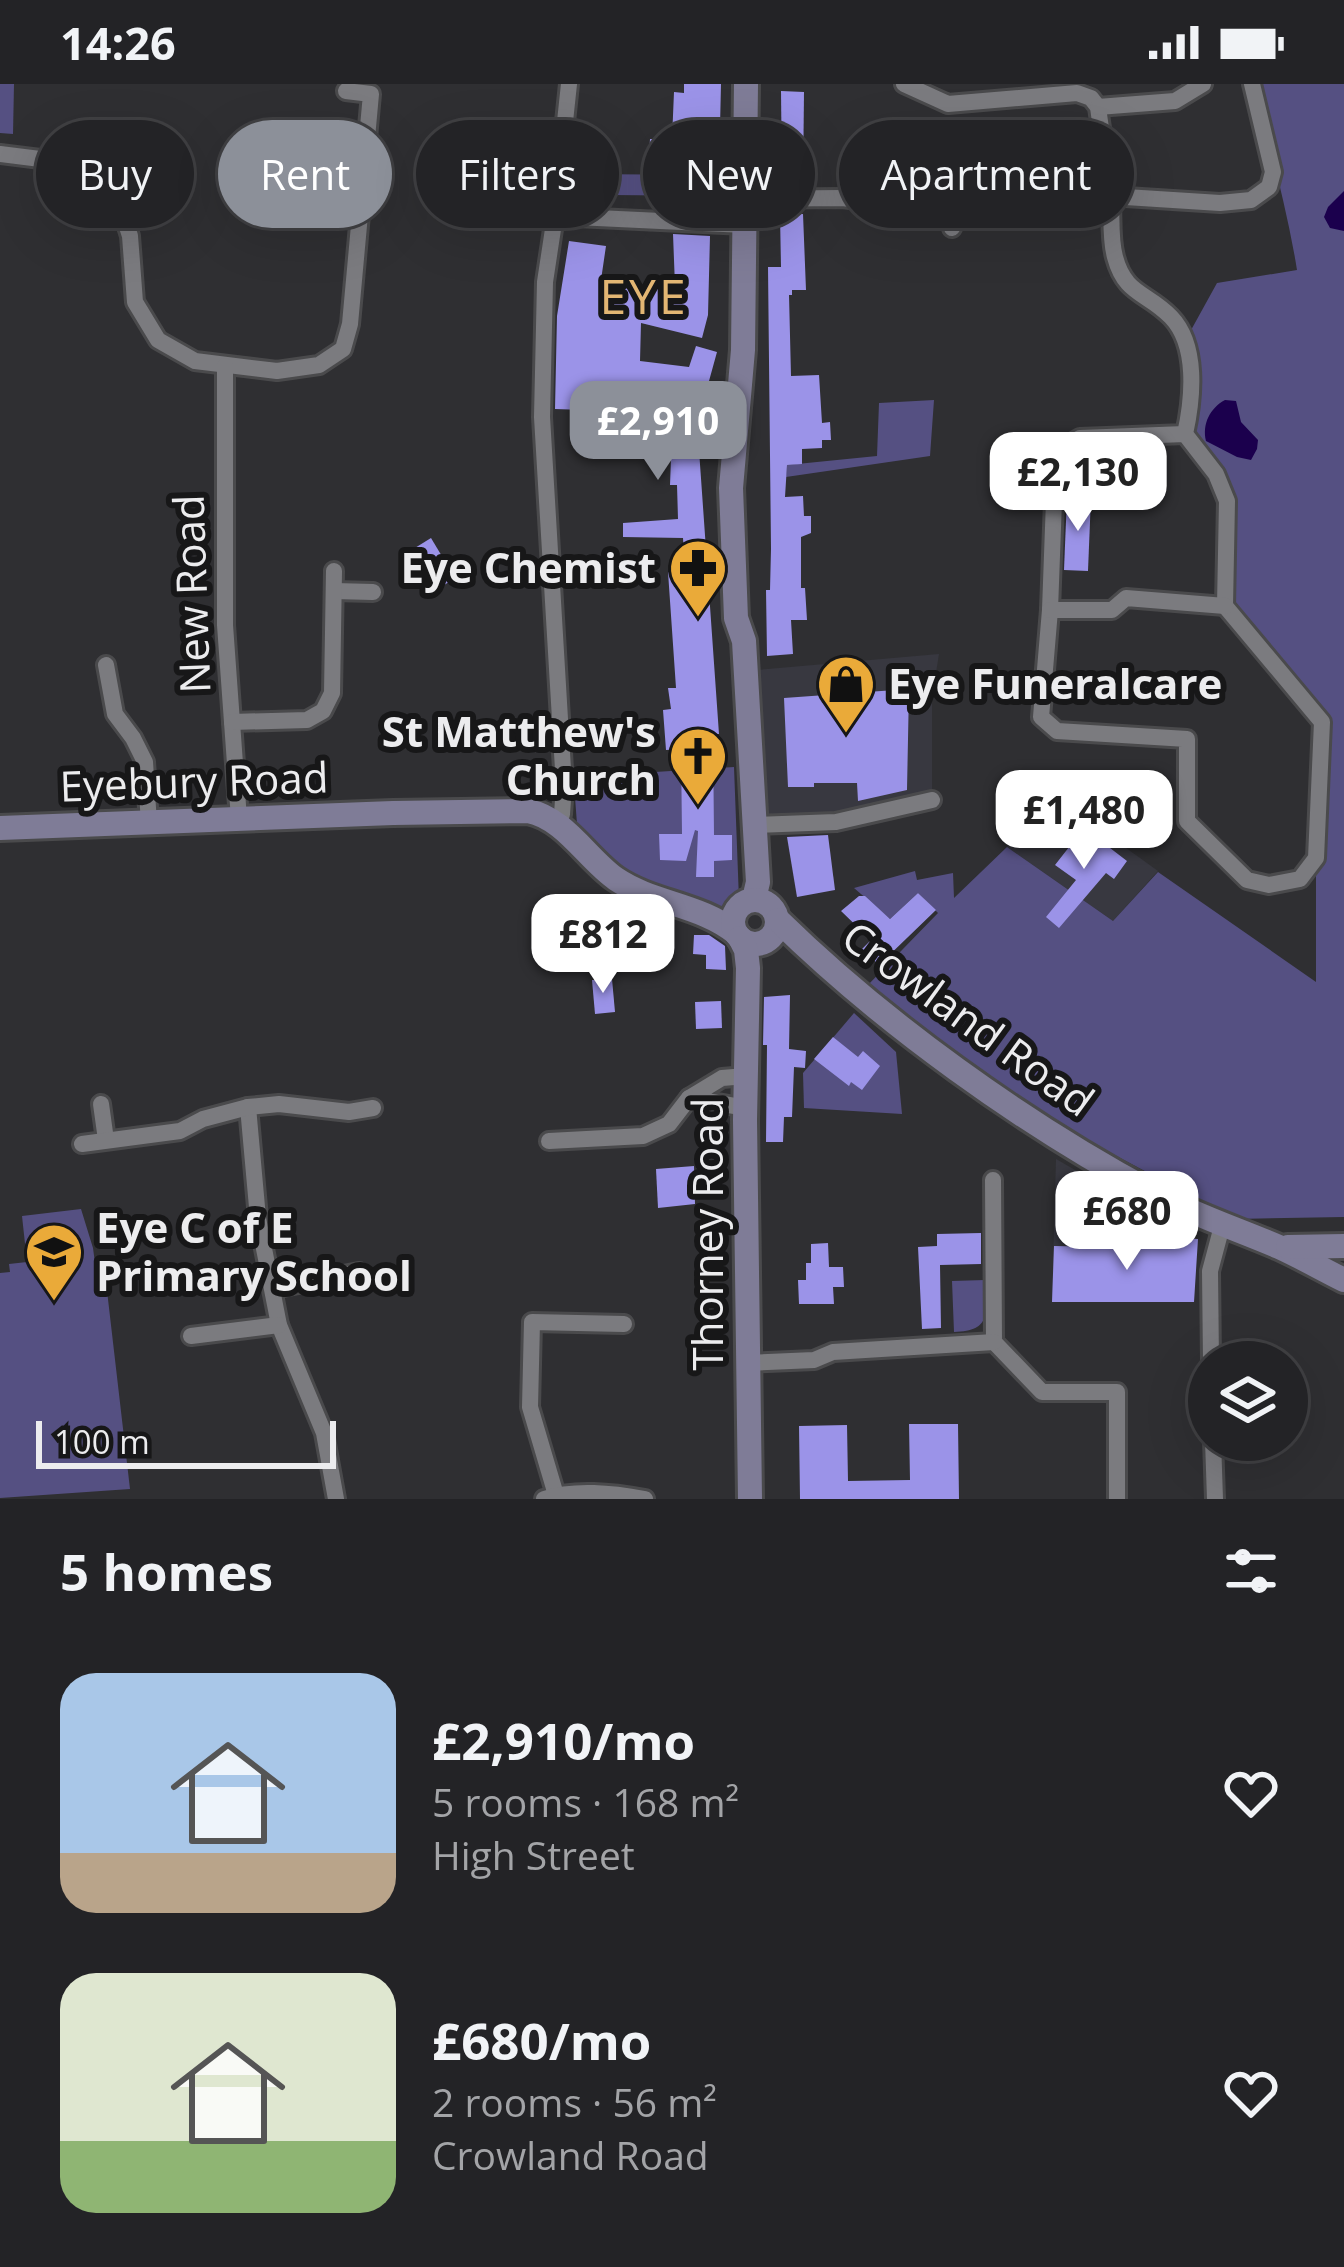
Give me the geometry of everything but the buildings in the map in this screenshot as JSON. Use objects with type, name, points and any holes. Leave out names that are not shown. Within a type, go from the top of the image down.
[{"type":"street","points":[[565,120],[569,84]]},
{"type":"street","points":[[745,120],[746,84]]},
{"type":"street","points":[[904,84],[948,104],[1077,93],[1091,98],[1100,120]]},
{"type":"street","points":[[1098,107],[1175,101],[1203,84]]},
{"type":"street","points":[[1134,197],[1220,203],[1251,200],[1269,188],[1273,172],[1252,84]]},
{"type":"street","points":[[0,154],[88,165],[116,192],[130,236],[135,302],[158,340],[195,361],[224,366],[277,371],[319,365],[343,349],[350,324],[371,94],[346,91]]},
{"type":"street","points":[[553,228],[545,282],[542,417],[564,786],[557,825],[622,884],[753,918],[756,825],[744,641],[736,618],[731,488],[743,350],[745,228]]},
{"type":"street","points":[[1113,228],[1114,255],[1125,283],[1173,318],[1185,340],[1192,382],[1185,434],[1216,474],[1227,501],[1225,606],[1322,722],[1316,858],[1300,880],[1269,885],[1247,880],[1187,821],[1187,739],[1058,731],[1041,717],[1055,473],[1061,449],[1080,438],[1185,434]]},
{"type":"street","name":"New Road","points":[[224,366],[225,625],[239,819]]},
{"type":"street","points":[[232,722],[307,720],[323,711],[332,693],[334,572]]},
{"type":"street","points":[[334,591],[373,592]]},
{"type":"street","points":[[1050,610],[1112,610],[1126,598],[1225,606]]},
{"type":"street","points":[[106,665],[115,714],[146,762],[149,824]]},
{"type":"street","points":[[756,825],[836,822],[932,800]]},
{"type":"street","name":"Eyebury Road","points":[[0,829],[528,811],[557,825]]},
{"type":"street","name":"Crowland Road","points":[[753,918],[805,947],[908,1032],[1019,1112],[1154,1194],[1280,1247],[1344,1280]]},
{"type":"street","name":"Thorney Road","points":[[750,1499],[746,1076],[753,918]]},
{"type":"street","points":[[549,1142],[643,1136],[669,1124],[689,1098],[722,1078],[746,1076]]},
{"type":"street","points":[[689,1098],[746,1108]]},
{"type":"street","points":[[101,1104],[106,1140]]},
{"type":"street","points":[[82,1144],[180,1132],[203,1119],[248,1107],[279,1104],[349,1112],[373,1108]]},
{"type":"street","points":[[248,1107],[258,1217],[279,1324],[323,1433],[335,1499]]},
{"type":"street","points":[[992,1180],[994,1342],[1042,1392],[1117,1392],[1117,1499]]},
{"type":"street","points":[[1211,1341],[1210,1271],[1222,1226]]},
{"type":"street","name":"Crowland Road","points":[[1280,1247],[1344,1246]]},
{"type":"street","points":[[273,1289],[359,1272]]},
{"type":"street","points":[[624,1324],[532,1322],[530,1407],[550,1497],[645,1499]]},
{"type":"street","points":[[191,1336],[279,1324]]},
{"type":"street","points":[[748,1363],[814,1360],[833,1352],[994,1342]]},
{"type":"street","points":[[1214,1461],[1215,1499]]},
{"type":"shaded area","points":[[0,84],[14,84],[13,134],[0,133]]},
{"type":"shaded area","points":[[1255,84],[1344,84],[1344,1217],[1235,1219],[1058,1125],[964,1063],[866,987],[938,913],[918,893],[890,919],[854,888],[915,871],[917,880],[953,873],[954,898],[1007,847],[1113,921],[1158,872],[1316,982],[1322,723],[1225,606],[1216,474],[1185,434],[1185,341],[1217,283],[1297,270]]},
{"type":"shaded area","points":[[619,174],[643,174],[643,195],[619,195]]},
{"type":"shaded area","points":[[1344,191],[1344,231],[1330,228],[1324,217]]},
{"type":"shaded area","points":[[934,400],[930,456],[786,477],[787,465],[877,456],[879,403]]},
{"type":"shaded area","points":[[1225,400],[1236,401],[1241,422],[1258,440],[1251,460],[1206,441],[1208,417]]},
{"type":"shaded area","points":[[939,654],[932,698],[932,800],[836,822],[756,825],[757,670]]},
{"type":"shaded area","points":[[734,767],[739,900],[731,908],[719,909],[625,877],[586,841],[577,824],[574,784],[592,783],[592,776]]},
{"type":"shaded area","points":[[1054,796],[1158,871],[1113,921],[1007,847]]},
{"type":"shaded area","points":[[854,1013],[896,1052],[902,1114],[804,1108],[803,1073]]},
{"type":"shaded area","points":[[1056,1159],[1196,1236],[1194,1302],[1052,1302]]},
{"type":"shaded area","name":"Eye C of E Primary School","points":[[81,1209],[97,1278],[106,1282],[130,1489],[0,1498],[0,1273],[10,1272],[9,1264],[27,1262],[22,1216]]},
{"type":"shaded area","points":[[985,1280],[986,1310],[981,1324],[954,1332],[952,1281]]},
{"type":"place","name":"Eye Chemist","points":[[698,619]]},
{"type":"place","name":"Eye Funeralcare","points":[[846,735]]},
{"type":"place","name":"St Matthew's Church","points":[[698,807]]},
{"type":"place","name":"Eye C of E Primary School","points":[[54,1303]]},
{"type":"district","name":"EYE","points":[[644,297]]}]
